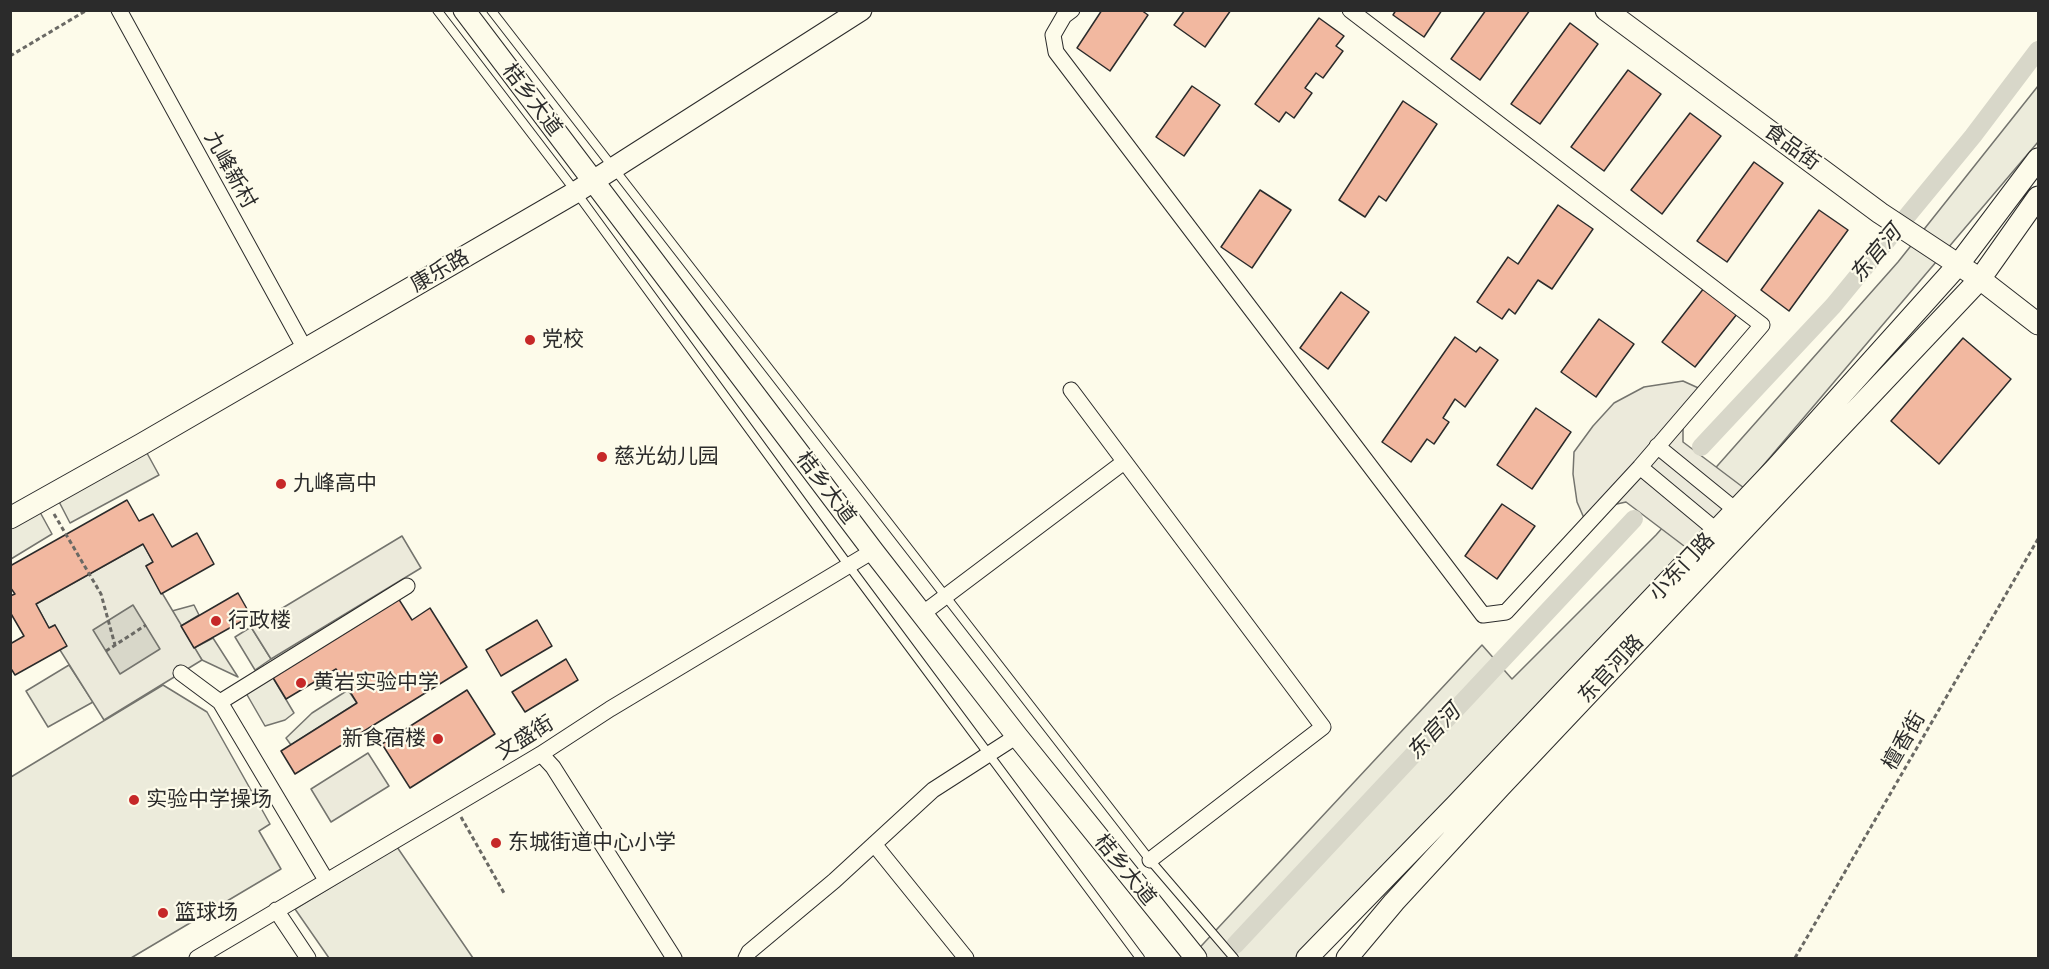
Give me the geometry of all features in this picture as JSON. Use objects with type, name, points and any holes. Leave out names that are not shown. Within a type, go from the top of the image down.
[{"type":"street","name":"九峰新村","points":[[119,10],[305,349]]},
{"type":"street","name":"桔乡大道","points":[[464,10],[585,186],[1017,736],[1196,958]]},
{"type":"street","name":"康乐路","points":[[10,518],[142,444],[613,170],[861,10]]},
{"type":"street","points":[[1072,10],[1064,16],[1053,35],[1056,52],[1483,615],[1506,612],[1640,467],[1762,325],[1350,10]]},
{"type":"street","name":"食品街","points":[[1606,10],[1887,217],[1980,279],[2038,324]]},
{"type":"street","points":[[1658,446],[1743,516],[1958,265],[2038,159]]},
{"type":"street","points":[[1980,279],[2038,197]]},
{"type":"street","name":"东官河路","points":[[1347,958],[1394,902],[1724,536],[1980,279]]},
{"type":"street","points":[[1071,390],[1323,727],[1150,860]]},
{"type":"street","points":[[922,614],[1124,462]]},
{"type":"street","points":[[1640,467],[1724,536]]},
{"type":"street","name":"小东门路","points":[[1307,958],[1724,536]]},
{"type":"street","name":"文盛街","points":[[196,958],[541,754],[609,709],[873,551]]},
{"type":"street","points":[[220,702],[407,586]]},
{"type":"street","points":[[181,674],[220,702],[326,880]]},
{"type":"street","points":[[746,958],[749,952],[834,881],[933,790],[1017,736]]},
{"type":"street","points":[[541,754],[554,767],[674,958]]},
{"type":"street","points":[[874,844],[966,958]]},
{"type":"street","points":[[276,910],[308,958]]},
{"type":"lane","points":[[436,10],[585,186],[849,566],[1140,958]]},
{"type":"lane","points":[[491,10],[1150,860],[1234,958]]},
{"type":"path","points":[[10,56],[87,10]]},
{"type":"path","points":[[44,498],[101,594],[115,645]]},
{"type":"path","name":"檀香街","points":[[1795,958],[2038,539]]},
{"type":"path","points":[[106,651],[146,625]]},
{"type":"path","points":[[454,805],[504,893]]},
{"type":"shaded area","points":[[2038,86],[2038,142],[1744,488],[1299,958],[1190,958],[1482,645],[1512,679],[1656,535],[1898,262]]},
{"type":"shaded area","points":[[1683,381],[1705,391],[1683,416],[1683,442],[1744,488],[1688,549],[1626,502],[1603,507],[1587,525],[1577,502],[1573,474],[1574,452],[1614,403],[1644,387]]},
{"type":"shaded area","points":[[142,444],[159,475],[70,523],[54,492]]},
{"type":"shaded area","points":[[35,503],[52,534],[11,559],[11,518]]},
{"type":"shaded area","points":[[402,536],[421,568],[271,659],[251,627]]},
{"type":"shaded area","points":[[143,544],[153,562],[146,566],[202,660],[104,720],[60,650],[55,625],[49,628],[36,604]]},
{"type":"shaded area","points":[[133,605],[160,649],[120,674],[93,630]]},
{"type":"shaded area","points":[[194,605],[199,615],[181,626],[172,611]]},
{"type":"shaded area","points":[[251,627],[271,659],[255,670],[235,637]]},
{"type":"shaded area","points":[[213,638],[238,677],[202,660],[194,648]]},
{"type":"shaded area","points":[[69,665],[93,702],[48,727],[26,691]]},
{"type":"shaded area","points":[[272,676],[294,713],[285,720],[265,726],[246,693]]},
{"type":"shaded area","name":"实验中学操场","points":[[163,685],[207,712],[270,824],[259,831],[281,869],[131,958],[11,958],[11,777]]},
{"type":"shaded area","points":[[348,690],[357,703],[291,745],[286,738],[312,713]]},
{"type":"shaded area","points":[[368,753],[389,786],[331,822],[311,789]]},
{"type":"shaded area","points":[[397,847],[473,958],[329,958],[295,909]]},
{"type":"building","points":[[1102,10],[1141,10],[1148,15],[1110,71],[1077,48]]},
{"type":"building","points":[[1185,10],[1231,10],[1205,47],[1174,25]]},
{"type":"building","points":[[1396,10],[1442,10],[1424,37],[1393,15]]},
{"type":"building","points":[[1486,10],[1530,10],[1480,80],[1451,59]]},
{"type":"building","points":[[1319,18],[1344,36],[1336,46],[1343,51],[1323,78],[1316,73],[1305,88],[1312,93],[1294,118],[1286,112],[1279,122],[1255,104]]},
{"type":"building","points":[[1570,23],[1598,44],[1540,124],[1511,104]]},
{"type":"building","points":[[1628,70],[1661,94],[1604,171],[1571,147]]},
{"type":"building","points":[[1192,86],[1220,105],[1184,156],[1156,137]]},
{"type":"building","points":[[1403,101],[1437,124],[1386,201],[1379,196],[1365,217],[1339,200]]},
{"type":"building","points":[[1690,113],[1721,136],[1662,214],[1631,190]]},
{"type":"building","points":[[1754,162],[1783,183],[1727,262],[1697,241]]},
{"type":"building","points":[[1260,190],[1291,210],[1252,268],[1221,247]]},
{"type":"building","points":[[1558,205],[1593,229],[1552,289],[1538,280],[1515,314],[1509,309],[1502,319],[1477,302],[1508,257],[1518,264]]},
{"type":"building","points":[[1819,210],[1848,230],[1789,311],[1761,290]]},
{"type":"building","points":[[1704,288],[1737,314],[1695,367],[1662,342]]},
{"type":"building","points":[[1341,292],[1369,312],[1328,369],[1300,348]]},
{"type":"building","points":[[1599,319],[1634,344],[1596,397],[1561,372]]},
{"type":"building","points":[[1455,337],[1476,352],[1480,347],[1498,360],[1465,407],[1455,399],[1443,418],[1449,422],[1434,444],[1427,439],[1411,462],[1382,442]]},
{"type":"building","points":[[1963,338],[2011,379],[1939,464],[1891,421]]},
{"type":"building","points":[[1536,408],[1571,432],[1532,489],[1497,465]]},
{"type":"building","points":[[127,500],[139,521],[153,514],[172,547],[197,533],[214,564],[161,594],[146,566],[153,562],[143,544],[36,604],[49,628],[55,625],[67,646],[15,675],[10,667],[10,644],[24,636],[10,612],[10,596],[15,594],[10,587],[10,566]]},
{"type":"building","points":[[1502,504],[1535,526],[1497,579],[1465,556]]},
{"type":"building","name":"行政楼","points":[[238,593],[251,616],[194,648],[181,626]]},
{"type":"building","points":[[398,598],[412,620],[430,608],[467,667],[295,774],[281,751],[357,703],[336,669],[286,699],[272,676]]},
{"type":"building","points":[[537,620],[552,646],[501,676],[486,650]]},
{"type":"building","points":[[566,659],[578,680],[525,712],[512,692]]},
{"type":"building","name":"新食宿楼","points":[[467,690],[495,734],[410,788],[382,744]]},
{"type":"waterway","name":"东官河","points":[[1701,447],[1833,306],[1973,136],[2038,50]]},
{"type":"waterway","name":"东官河","points":[[1235,945],[1634,519]]},
{"type":"place","name":"党校","points":[[530,340]]},
{"type":"place","name":"慈光幼儿园","points":[[602,457]]},
{"type":"place","name":"九峰高中","points":[[281,484]]},
{"type":"place","name":"行政楼","points":[[216,621]]},
{"type":"place","name":"黄岩实验中学","points":[[301,683]]},
{"type":"place","name":"新食宿楼","points":[[438,739]]},
{"type":"place","name":"实验中学操场","points":[[134,800]]},
{"type":"place","name":"东城街道中心小学","points":[[496,843]]},
{"type":"place","name":"篮球场","points":[[163,913]]}]
